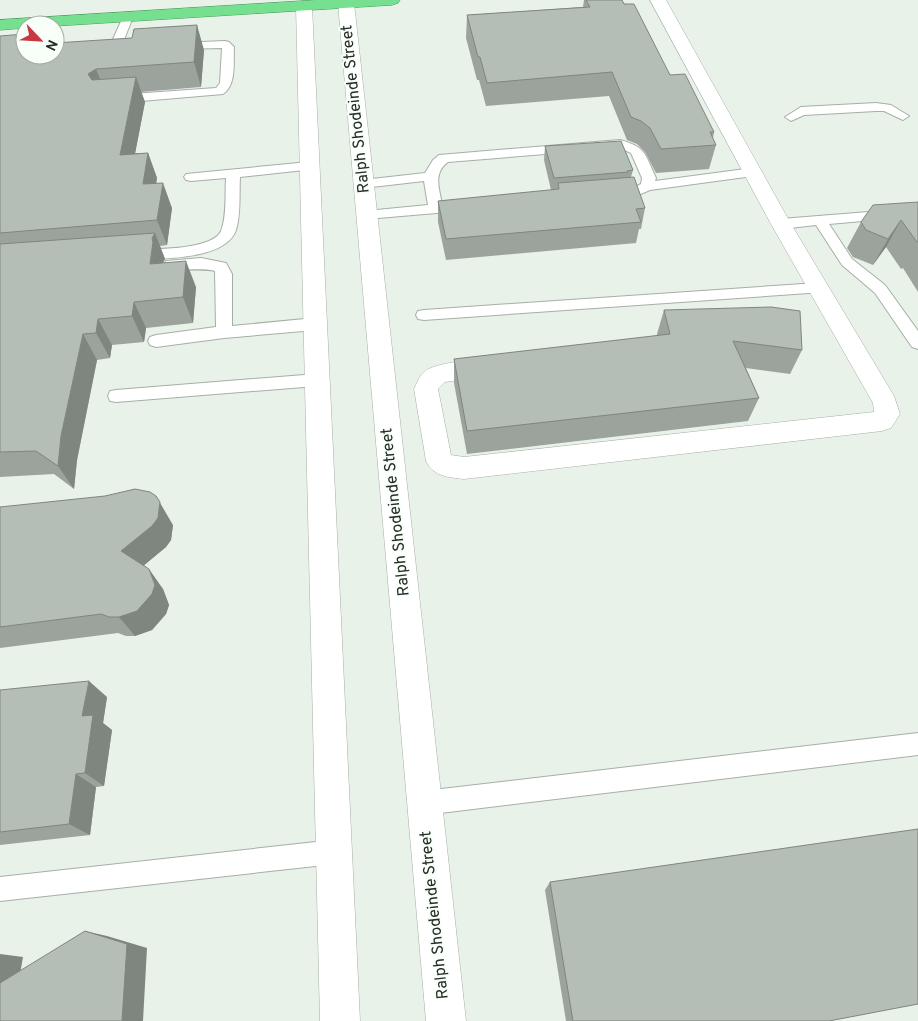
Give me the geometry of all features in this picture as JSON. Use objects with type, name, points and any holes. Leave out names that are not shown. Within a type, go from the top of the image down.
[{"type":"highway","points":[[0,25],[392,0]]},
{"type":"highway","points":[[65,27],[128,17]]},
{"type":"highway","points":[[0,36],[15,35]]},
{"type":"street","points":[[516,364],[440,374],[432,379],[426,389],[439,461],[446,466],[464,468],[882,421],[887,414],[885,403],[781,224],[658,0]]},
{"type":"street","name":"Ralph Shodeinde Street","points":[[346,3],[446,1021]]},
{"type":"street","points":[[304,6],[340,1021]]},
{"type":"lane","points":[[128,17],[114,48],[121,52],[138,50]]},
{"type":"lane","points":[[106,100],[218,91],[224,88],[226,83],[228,47],[225,44],[167,47]]},
{"type":"lane","points":[[791,117],[801,111],[876,107],[887,108],[903,116]]},
{"type":"lane","points":[[436,209],[430,173],[436,163],[444,158],[620,144],[637,151],[649,178],[647,186]]},
{"type":"lane","points":[[191,177],[309,166]]},
{"type":"lane","points":[[366,215],[636,192],[647,186],[752,172]]},
{"type":"lane","points":[[224,332],[224,274],[220,266],[200,263],[130,262],[193,250],[218,243],[228,232],[234,173]]},
{"type":"lane","points":[[363,184],[431,176]]},
{"type":"lane","points":[[781,224],[918,212]]},
{"type":"lane","points":[[820,221],[847,262],[880,289],[918,343]]},
{"type":"lane","points":[[424,315],[818,288]]},
{"type":"lane","points":[[156,341],[224,332],[315,324]]},
{"type":"lane","points":[[116,396],[317,380]]},
{"type":"lane","points":[[424,804],[918,744]]},
{"type":"lane","points":[[0,889],[334,852]]},
{"type":"building","points":[[586,0],[622,0],[624,4],[634,4],[670,75],[685,74],[714,132],[710,132],[716,145],[661,149],[650,128],[641,121],[631,117],[612,72],[487,83],[467,15],[590,7]]},
{"type":"building","points":[[197,25],[194,62],[96,69],[88,74],[92,80],[136,77],[120,155],[148,153],[143,184],[163,183],[157,220],[0,233],[0,36],[15,35],[15,65],[65,65],[65,42],[132,38],[134,29]]},
{"type":"building","points":[[621,141],[633,170],[554,178],[545,146]]},
{"type":"building","points":[[634,177],[645,208],[636,209],[641,222],[446,239],[438,201],[559,189],[558,183]]},
{"type":"building","points":[[918,202],[918,242],[901,220],[888,239],[866,230],[861,222],[873,205]]},
{"type":"building","points":[[155,233],[152,238],[150,264],[186,261],[183,297],[134,302],[132,316],[98,319],[96,333],[83,334],[61,436],[58,466],[36,451],[0,452],[0,244]]},
{"type":"building","points":[[771,307],[800,311],[802,350],[733,341],[759,398],[467,431],[454,359],[670,334],[664,310]]},
{"type":"building","points":[[135,489],[150,492],[160,502],[158,518],[152,526],[121,551],[149,569],[155,585],[152,594],[137,611],[119,617],[109,617],[101,614],[0,627],[0,507],[105,496]]},
{"type":"building","points":[[89,681],[82,716],[93,715],[85,773],[76,774],[69,824],[0,832],[0,690]]},
{"type":"building","points":[[918,829],[918,1004],[829,1021],[573,1021],[550,882]]},
{"type":"building","points":[[85,931],[127,944],[122,1021],[0,1021],[0,983]]}]
